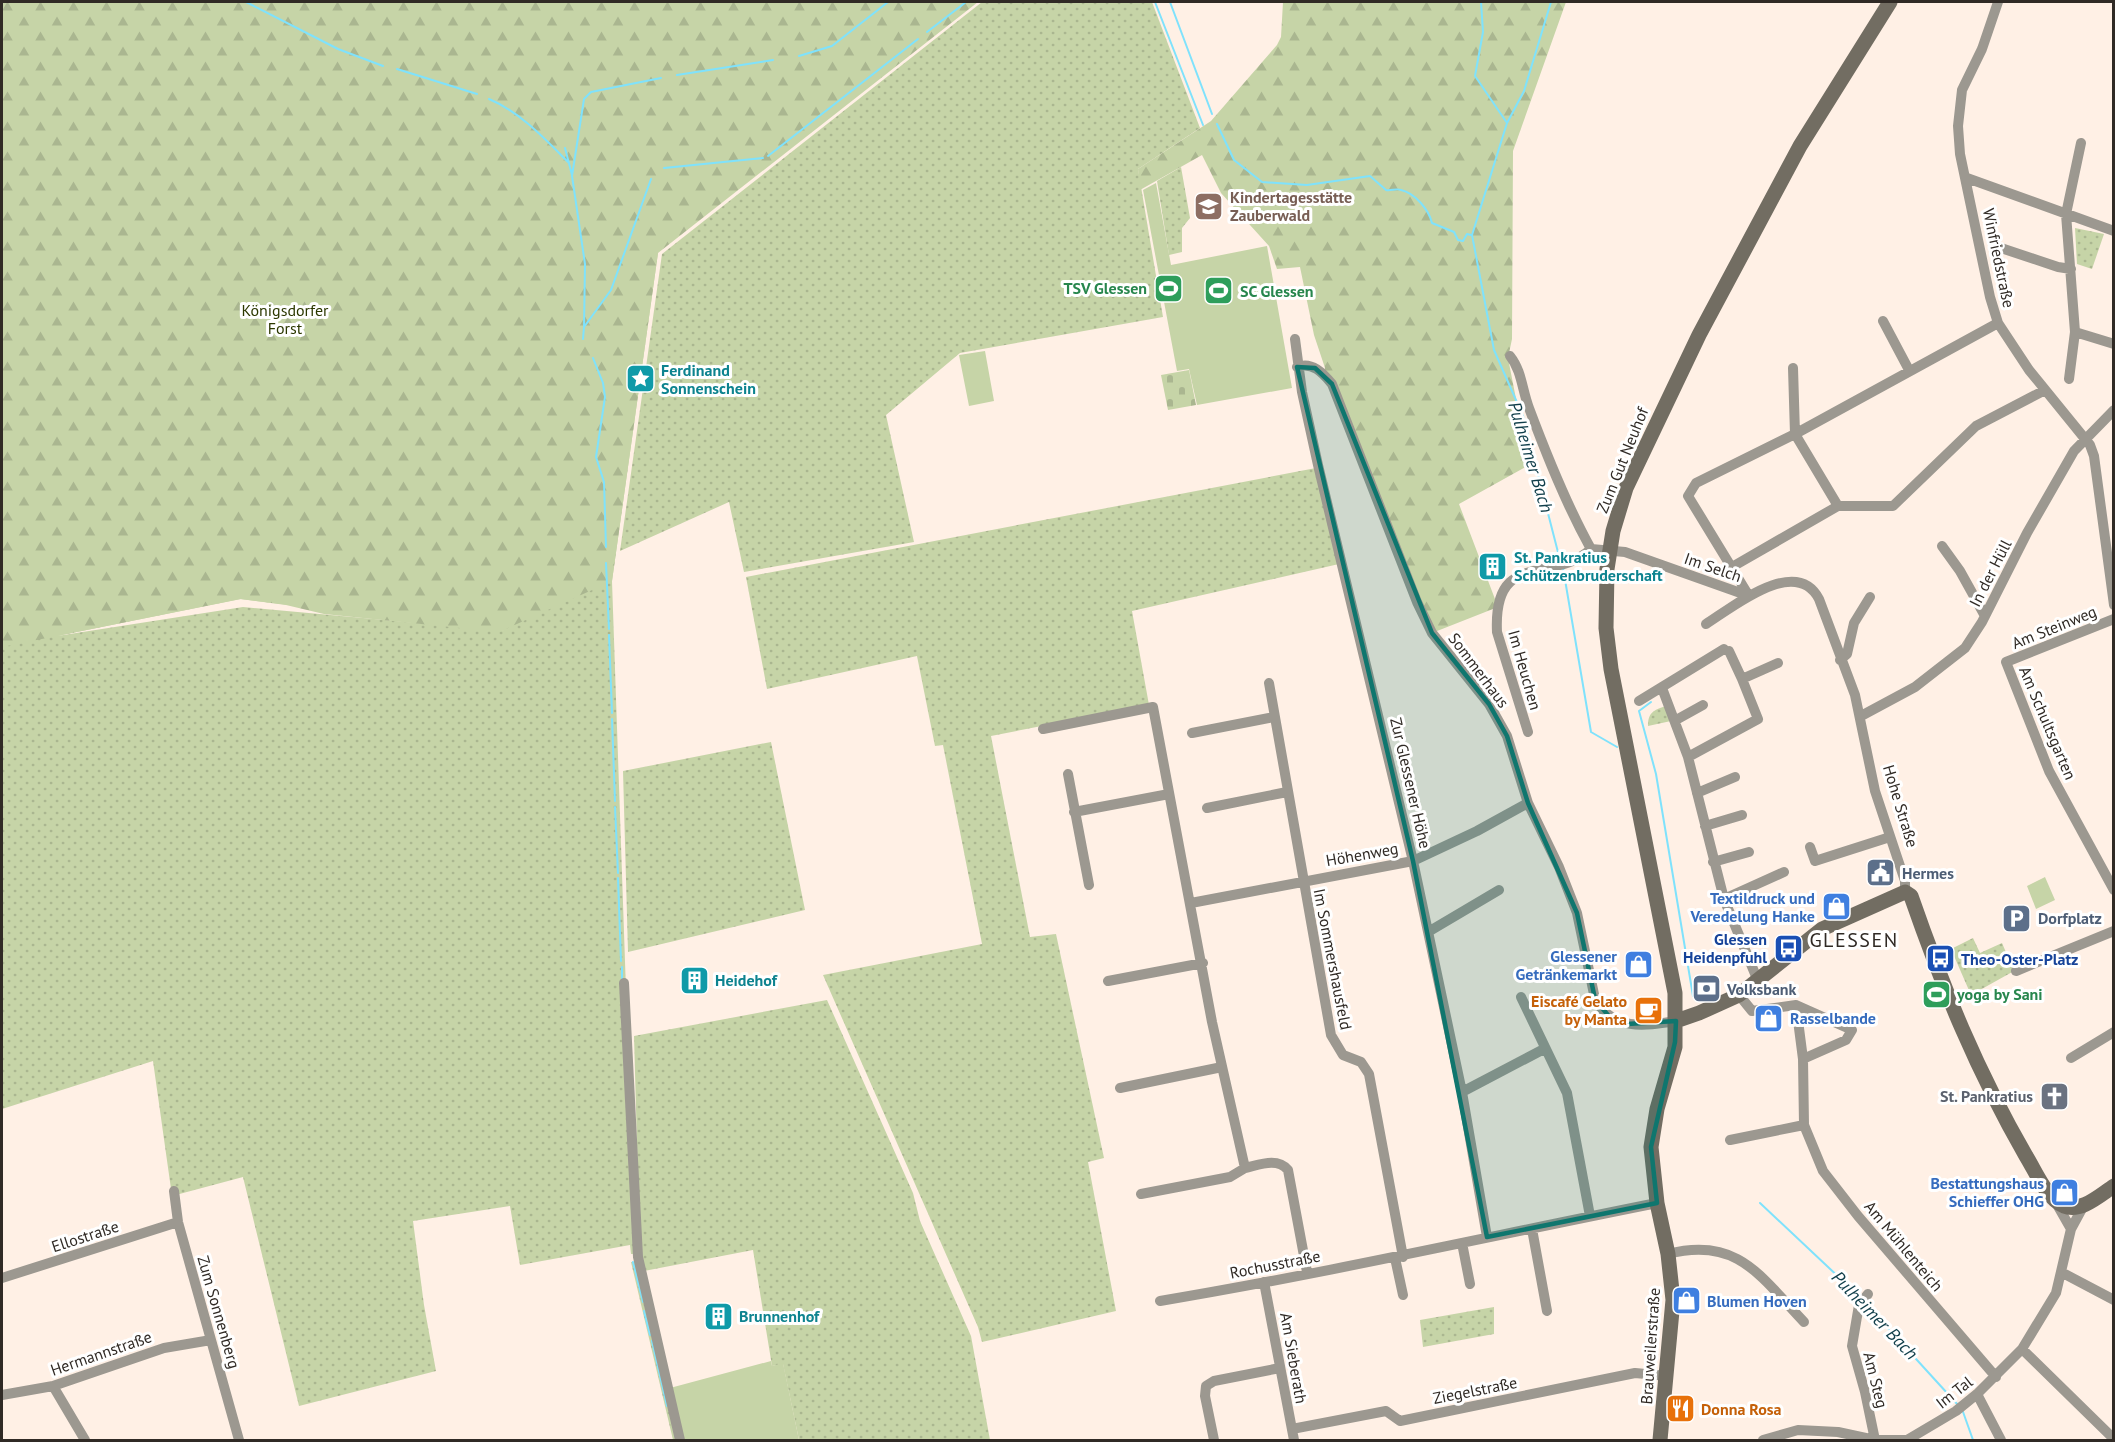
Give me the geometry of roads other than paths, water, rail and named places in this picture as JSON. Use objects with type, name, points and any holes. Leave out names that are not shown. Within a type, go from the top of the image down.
[{"type":"main road","name":"Zum Gut Neuhof","points":[[1676,1021],[1669,954],[1611,669],[1606,628],[1609,551],[1626,488],[1699,334],[1800,146],[1890,2]]},
{"type":"main road","points":[[1676,1021],[1739,995],[1822,929],[1905,892]]},
{"type":"main road","name":"Hohe Straße","points":[[1905,892],[1911,896],[1952,1012],[1979,1071],[2017,1140],[2053,1198]]},
{"type":"main road","name":"Brauweilerstraße","points":[[1660,1440],[1673,1300],[1668,1254],[1656,1203],[1651,1147],[1657,1109],[1675,1047],[1676,1021]]},
{"type":"main road","points":[[2053,1198],[2068,1207],[2084,1205],[2114,1186]]},
{"type":"street","name":"Winfriedstraße","points":[[1998,2],[1959,104],[1960,154],[1967,178],[1990,297],[1998,323],[2045,390],[2084,439],[2094,456],[2110,543],[2114,605]]},
{"type":"street","points":[[2069,379],[2075,332],[2067,214],[2081,143]]},
{"type":"street","points":[[1967,178],[2114,231]]},
{"type":"street","points":[[1998,247],[2058,267],[2071,269]]},
{"type":"street","points":[[1883,321],[1909,370]]},
{"type":"street","points":[[1706,624],[1752,594],[1732,567],[1688,496],[1690,489],[1696,483],[1795,434],[1998,323]]},
{"type":"street","points":[[2075,332],[2114,344]]},
{"type":"street","name":"Zur Glessener Höhe","points":[[1295,339],[1297,368],[1318,465],[1413,861],[1462,1092],[1487,1237]]},
{"type":"street","points":[[1510,356],[1518,366],[1524,396],[1550,464],[1591,549],[1609,551]]},
{"type":"street","name":"Sommerhaus","points":[[1297,368],[1307,365],[1323,373],[1338,395],[1417,602],[1432,633],[1489,704],[1506,736],[1527,803],[1559,867],[1577,913],[1594,999],[1602,1012],[1611,1019],[1627,1024],[1676,1021]]},
{"type":"street","points":[[1793,368],[1795,434],[1838,506]]},
{"type":"street","points":[[1732,567],[1838,506],[1893,506],[1976,426],[2045,390]]},
{"type":"street","name":"In der Hüll","points":[[1861,716],[1915,687],[1965,648],[1985,616],[2050,491],[2084,439],[2114,410]]},
{"type":"street","points":[[1942,546],[1960,571],[1985,616]]},
{"type":"street","name":"Im Heuchen","points":[[1528,732],[1497,632],[1498,601],[1508,584],[1515,579],[1579,558],[1591,549]]},
{"type":"street","name":"Im Selch","points":[[1609,551],[1625,552],[1752,594],[1784,582],[1797,582],[1813,588],[1861,716]]},
{"type":"street","points":[[1840,660],[1847,654],[1854,623],[1870,597]]},
{"type":"street","name":"Am Steinweg","points":[[2006,662],[2114,619]]},
{"type":"street","points":[[1639,700],[1727,650],[1758,719],[1688,757]]},
{"type":"street","name":"Am Schultsgarten","points":[[2006,662],[2049,771],[2114,890]]},
{"type":"street","points":[[1742,679],[1778,663]]},
{"type":"street","name":"Im Sommershausfeld","points":[[1269,683],[1331,1035],[1343,1055],[1361,1062],[1369,1074],[1399,1258]]},
{"type":"street","points":[[1662,688],[1676,720],[1688,757],[1724,899],[1758,981]]},
{"type":"street","points":[[1676,720],[1702,705]]},
{"type":"street","points":[[1043,729],[1153,707],[1222,1067],[1245,1168]]},
{"type":"street","name":"Hohe Straße","points":[[1861,716],[1870,767],[1905,880],[1905,892]]},
{"type":"street","points":[[1192,733],[1274,717]]},
{"type":"street","points":[[1068,774],[1089,885]]},
{"type":"street","points":[[1697,793],[1735,777]]},
{"type":"street","points":[[1207,808],[1287,792]]},
{"type":"street","points":[[1074,812],[1169,794]]},
{"type":"street","name":"Höhenweg","points":[[1191,903],[1302,880],[1413,861],[1478,831],[1527,803]]},
{"type":"street","points":[[1705,826],[1742,815]]},
{"type":"street","points":[[1810,847],[1815,861],[1890,837]]},
{"type":"street","points":[[1713,862],[1749,852]]},
{"type":"street","points":[[1724,899],[1784,872]]},
{"type":"street","points":[[1428,932],[1499,890]]},
{"type":"street","points":[[2016,971],[2114,931]]},
{"type":"street","points":[[1108,981],[1203,963]]},
{"type":"street","points":[[624,983],[638,1257],[680,1440]]},
{"type":"street","points":[[1739,995],[1752,1011],[1796,1005],[1852,1030],[1846,1040],[1803,1059]]},
{"type":"street","points":[[1521,997],[1567,1093],[1590,1216]]},
{"type":"street","name":"Am Mühlenteich","points":[[1796,1005],[1803,1059],[1804,1125],[1823,1171],[1857,1216],[1995,1377]]},
{"type":"street","points":[[2071,1058],[2114,1032]]},
{"type":"street","points":[[1462,1092],[1544,1049]]},
{"type":"street","points":[[1120,1088],[1222,1067]]},
{"type":"street","points":[[1730,1140],[1804,1125]]},
{"type":"street","points":[[1141,1194],[1230,1177],[1245,1168],[1274,1162],[1284,1165],[1288,1170],[1307,1272]]},
{"type":"street","name":"Zum Sonnenberg","points":[[174,1191],[178,1222],[239,1440]]},
{"type":"street","points":[[2053,1198],[2071,1229]]},
{"type":"street","name":"Rochusstraße","points":[[1161,1301],[1307,1272],[1399,1258],[1487,1237],[1656,1203]]},
{"type":"street","name":"Im Tal","points":[[1763,1440],[1798,1430],[1838,1432],[1875,1440],[1907,1440],[1956,1411],[1977,1394],[2022,1349],[2056,1293],[2071,1229],[2084,1205]]},
{"type":"street","name":"Ellostraße","points":[[2,1278],[178,1222]]},
{"type":"street","points":[[1532,1229],[1548,1311]]},
{"type":"street","points":[[1462,1243],[1470,1284]]},
{"type":"street","points":[[1668,1254],[1712,1249],[1732,1254],[1760,1276],[1804,1322]]},
{"type":"street","points":[[1399,1258],[1403,1295]]},
{"type":"street","points":[[2061,1272],[2114,1300]]},
{"type":"street","name":"Am Sieberath","points":[[1264,1282],[1294,1440]]},
{"type":"street","name":"Am Steg","points":[[1868,1294],[1859,1305],[1852,1346],[1875,1440]]},
{"type":"street","name":"Hermannstraße","points":[[2,1395],[53,1386],[164,1348],[211,1340]]},
{"type":"street","points":[[2022,1349],[2114,1439]]},
{"type":"street","points":[[1214,1440],[1205,1395],[1206,1386],[1214,1381],[1280,1368]]},
{"type":"street","name":"Ziegelstraße","points":[[1292,1429],[1386,1411],[1400,1421],[1635,1373],[1667,1376]]},
{"type":"street","points":[[53,1386],[85,1440]]},
{"type":"street","points":[[1977,1394],[2001,1440]]},
{"type":"waterway","points":[[246,2],[338,49],[383,66]]},
{"type":"waterway","points":[[799,56],[832,46],[888,2]]},
{"type":"waterway","points":[[927,32],[966,2]]},
{"type":"waterway","points":[[1155,2],[1203,125]]},
{"type":"waterway","points":[[1170,2],[1212,114]]},
{"type":"waterway","name":"Pulheimer Bach","points":[[1481,2],[1483,32],[1475,76],[1507,123]]},
{"type":"waterway","name":"Pulheimer Bach","points":[[1551,2],[1524,91],[1507,123],[1472,235],[1494,350],[1523,416],[1560,560]]},
{"type":"waterway","points":[[768,156],[918,39]]},
{"type":"waterway","points":[[677,75],[773,60]]},
{"type":"waterway","points":[[397,69],[477,94]]},
{"type":"waterway","points":[[584,327],[585,264],[572,176],[584,99],[591,92],[661,78]]},
{"type":"waterway","points":[[489,99],[522,119],[569,163]]},
{"type":"waterway","points":[[1217,124],[1234,160],[1262,182],[1307,185],[1370,176],[1386,190],[1399,189],[1416,198],[1425,208],[1432,223],[1454,232],[1458,240],[1463,241],[1467,234],[1471,235]]},
{"type":"waterway","points":[[565,148],[572,175]]},
{"type":"waterway","points":[[664,168],[763,158]]},
{"type":"waterway","points":[[583,339],[584,327],[611,290],[651,179]]},
{"type":"waterway","points":[[593,358],[603,383],[605,397],[596,457],[604,482],[606,547]]},
{"type":"waterway","points":[[606,563],[609,629]]},
{"type":"waterway","name":"Pulheimer Bach","points":[[1563,568],[1591,732],[1617,747]]},
{"type":"waterway","points":[[609,635],[612,713]]},
{"type":"waterway","name":"Pulheimer Bach","points":[[1651,702],[1639,711],[1656,774],[1693,996]]},
{"type":"waterway","points":[[612,719],[615,801]]},
{"type":"waterway","points":[[615,807],[618,873]]},
{"type":"waterway","points":[[618,878],[621,961]]},
{"type":"waterway","points":[[622,967],[622,979]]},
{"type":"waterway","name":"Pulheimer Bach","points":[[1760,1203],[1861,1298]]},
{"type":"waterway","points":[[633,1262],[643,1302]]},
{"type":"waterway","name":"Pulheimer Bach","points":[[1865,1303],[1958,1405]]},
{"type":"waterway","points":[[644,1311],[650,1335]]},
{"type":"waterway","points":[[652,1341],[667,1406]]},
{"type":"waterway","name":"Pulheimer Bach","points":[[1962,1409],[1973,1440]]},
{"type":"place","name":"Kindertagesstätte Zauberwald","points":[[1209,206]]},
{"type":"place","name":"TSV Glessen","points":[[1168,288]]},
{"type":"place","name":"SC Glessen","points":[[1219,291]]},
{"type":"place","name":"Ferdinand Sonnenschein","points":[[640,379]]},
{"type":"place","name":"St. Pankratius Schützenbruderschaft","points":[[1493,566]]},
{"type":"place","name":"Hermes","points":[[1881,873]]},
{"type":"place","name":"Textildruck und Veredelung Hanke","points":[[1836,907]]},
{"type":"place","name":"Dorfplatz","points":[[2017,918]]},
{"type":"place","name":"Glessen Heidenpfuhl","points":[[1788,948]]},
{"type":"place","name":"Theo-Oster-Platz","points":[[1940,959]]},
{"type":"place","name":"Glessener Getränkemarkt","points":[[1638,965]]},
{"type":"place","name":"Heidehof","points":[[694,980]]},
{"type":"place","name":"Volksbank","points":[[1706,989]]},
{"type":"place","name":"yoga by Sani","points":[[1936,994]]},
{"type":"place","name":"Eiscafé Gelato by Manta","points":[[1648,1010]]},
{"type":"place","name":"Rasselbande","points":[[1769,1018]]},
{"type":"place","name":"St. Pankratius","points":[[2054,1096]]},
{"type":"place","name":"Bestattungshaus Schieffer OHG","points":[[2065,1192]]},
{"type":"place","name":"Blumen Hoven","points":[[1686,1301]]},
{"type":"place","name":"Brunnenhof","points":[[718,1316]]},
{"type":"place","name":"Donna Rosa","points":[[1680,1409]]},
{"type":"district","name":"GLESSEN","points":[[1854,940]]},
{"type":"park label","name":"Königsdorfer Forst","points":[[285,319]]}]
